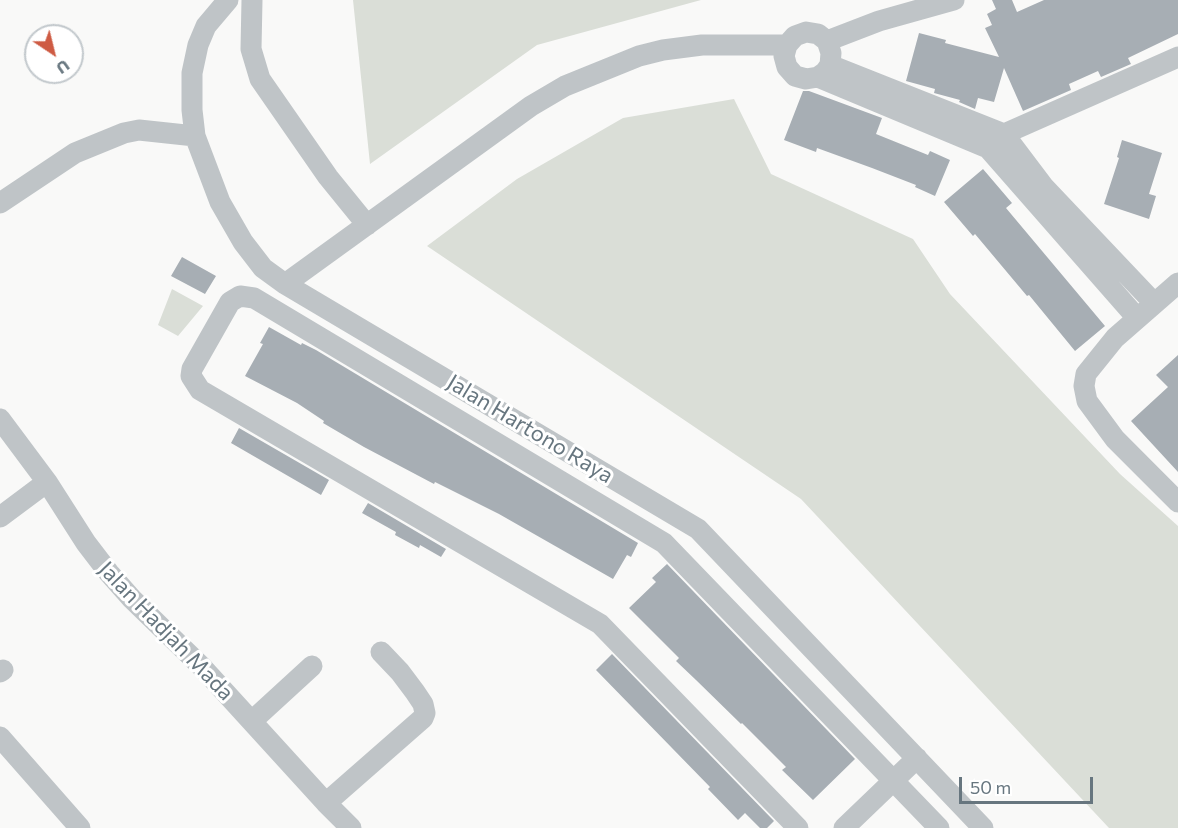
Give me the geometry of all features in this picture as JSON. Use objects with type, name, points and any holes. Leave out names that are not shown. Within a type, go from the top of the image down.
[{"type":"street","points":[[252,0],[251,49],[260,79],[328,177],[367,225]]},
{"type":"street","points":[[827,41],[879,21],[954,0]]},
{"type":"street","name":"Jalan Hartono Raya","points":[[221,2],[206,26],[198,45],[192,73],[195,136],[220,202],[243,242],[263,268],[285,284],[698,529],[983,828]]},
{"type":"street","points":[[824,71],[831,52],[827,41],[818,34],[806,32],[795,36],[787,45],[784,56],[787,67],[795,76],[806,79],[824,71],[1005,134],[1044,187],[1170,295],[1137,318],[1114,338],[1086,374],[1084,386],[1087,401],[1115,439],[1178,502]]},
{"type":"street","points":[[285,284],[531,106],[565,86],[639,56],[663,50],[702,45],[787,45]]},
{"type":"street","points":[[988,148],[1005,134],[1178,57]]},
{"type":"street","points":[[824,71],[988,148],[1137,318]]},
{"type":"street","points":[[0,203],[75,153],[124,133],[139,130],[195,136]]},
{"type":"street","points":[[798,828],[600,624],[200,390],[191,376],[192,369],[230,302],[240,296],[254,298],[664,543],[939,828]]},
{"type":"street","name":"Jalan Hadjah Mada","points":[[0,419],[47,482],[86,543],[109,573],[132,599],[202,667],[351,828]]},
{"type":"street","points":[[0,517],[47,482]]},
{"type":"street","points":[[326,803],[423,718],[425,713],[423,704],[415,692],[381,652]]},
{"type":"street","points":[[252,721],[312,666]]},
{"type":"street","points":[[0,737],[80,828]]},
{"type":"street","points":[[844,828],[917,758]]},
{"type":"shaded area","points":[[353,0],[701,0],[537,45],[370,164]]},
{"type":"shaded area","points":[[734,99],[771,174],[913,239],[950,294],[1120,474],[1178,526],[1178,828],[1109,828],[801,499],[427,246],[517,179],[623,118]]},
{"type":"shaded area","points":[[172,289],[203,306],[178,336],[158,325]]},
{"type":"building","points":[[992,0],[1012,0],[1017,12],[1044,0],[1178,0],[1178,34],[1128,58],[1131,64],[1101,77],[1098,71],[1069,84],[1071,90],[1023,111],[1004,68],[994,102],[978,98],[975,109],[959,102],[960,100],[934,93],[935,89],[906,81],[919,33],[946,40],[945,43],[999,57],[985,28],[992,25],[987,14],[996,9]]},
{"type":"building","points":[[803,91],[809,91],[882,118],[876,134],[928,155],[930,151],[950,160],[935,196],[915,187],[916,185],[872,168],[817,148],[816,152],[784,140]]},
{"type":"building","points":[[1122,140],[1162,153],[1149,194],[1156,196],[1149,219],[1104,204],[1119,158],[1117,157]]},
{"type":"building","points":[[983,169],[1012,203],[1006,208],[1105,326],[1075,351],[1029,295],[1027,296],[975,234],[973,236],[944,202]]},
{"type":"building","points":[[182,257],[216,276],[205,294],[171,276]]},
{"type":"building","points":[[269,327],[301,345],[302,343],[316,350],[638,543],[631,557],[627,555],[613,579],[499,514],[435,482],[434,484],[364,447],[323,423],[324,421],[297,403],[245,376],[263,344],[260,343]]},
{"type":"building","points":[[1178,355],[1178,472],[1131,421],[1168,387],[1156,375]]},
{"type":"building","points":[[239,428],[329,480],[321,495],[231,443]]},
{"type":"building","points":[[368,503],[446,549],[441,557],[395,535],[396,532],[362,513]]},
{"type":"building","points":[[667,564],[855,759],[813,800],[782,770],[786,767],[676,661],[679,658],[629,608],[656,582],[652,578]]},
{"type":"building","points":[[612,654],[774,821],[767,828],[760,828],[745,813],[738,820],[708,789],[710,787],[596,670]]}]
